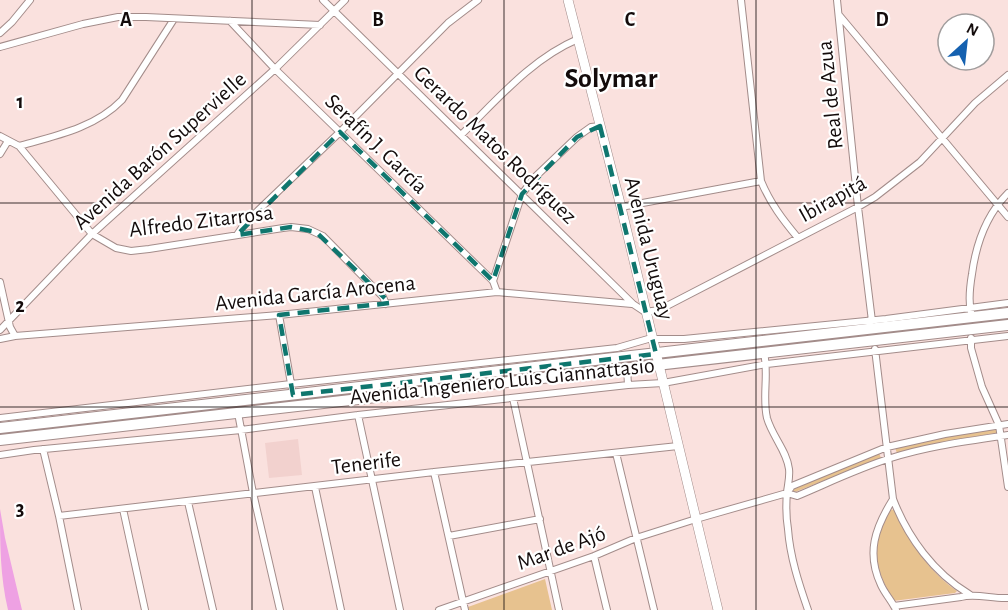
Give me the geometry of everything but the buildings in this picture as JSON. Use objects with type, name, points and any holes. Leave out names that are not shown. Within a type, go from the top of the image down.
[{"type":"main road","name":"Avenida Ingeniero Luis Giannattasio","points":[[0,440],[627,368],[657,360],[765,359],[971,313],[1008,314]]},
{"type":"main road","name":"Avenida Ingeniero Luis Giannattasio","points":[[0,428],[292,389],[657,360],[873,336],[972,335],[1008,325]]},
{"type":"street","points":[[0,33],[30,0]]},
{"type":"street","name":"Gerardo Matos Rodríguez","points":[[323,0],[633,304],[645,312]]},
{"type":"street","name":"Avenida Barón Supervielle","points":[[0,330],[92,234],[275,69],[345,0]]},
{"type":"street","points":[[237,235],[245,223],[340,132],[448,23],[478,0]]},
{"type":"street","name":"Avenida Uruguay","points":[[568,0],[621,207],[718,610]]},
{"type":"street","points":[[741,0],[761,181],[769,199],[798,238]]},
{"type":"street","name":"Real de Azua","points":[[837,0],[858,207],[894,500],[907,528],[929,560],[943,576],[969,594]]},
{"type":"street","points":[[839,15],[1008,217]]},
{"type":"street","points":[[0,47],[83,24],[118,17],[320,25]]},
{"type":"street","points":[[19,147],[68,132],[100,118],[113,109],[122,99],[174,19]]},
{"type":"street","name":"Serafín J. García","points":[[230,21],[275,69],[493,281],[497,292]]},
{"type":"street","points":[[461,135],[508,88],[543,58],[578,39]]},
{"type":"street","name":"Ibirapitá","points":[[645,312],[659,310],[875,197],[920,162],[975,102],[1008,75]]},
{"type":"street","points":[[493,281],[522,194],[534,178],[577,137],[591,127],[600,126]]},
{"type":"street","name":"Alfredo Zitarrosa","points":[[0,136],[19,147],[92,234],[116,248],[131,251],[291,227],[308,229],[329,241],[383,297],[386,304]]},
{"type":"street","points":[[0,154],[8,141]]},
{"type":"street","points":[[621,207],[761,181]]},
{"type":"street","points":[[971,313],[970,285],[975,254],[984,228],[997,204],[1008,194]]},
{"type":"street","points":[[0,282],[8,321],[15,336]]},
{"type":"street","name":"Avenida García Arocena","points":[[0,339],[279,315],[497,292],[633,304]]},
{"type":"street","name":"Avenida Ingeniero Luis Giannattasio","points":[[971,313],[1008,303]]},
{"type":"street","points":[[279,315],[292,389]]},
{"type":"street","points":[[972,335],[971,348],[982,387],[1005,436],[1008,487]]},
{"type":"street","name":"Avenida Ingeniero Luis Giannattasio","points":[[972,335],[1008,336]]},
{"type":"street","name":"Avenida Ingeniero Luis Giannattasio","points":[[0,418],[292,389],[617,348],[652,339],[873,336]]},
{"type":"street","points":[[765,359],[767,418],[788,463],[788,530],[799,583],[808,610]]},
{"type":"street","name":"Avenida Ingeniero Luis Giannattasio","points":[[0,455],[663,382],[765,359]]},
{"type":"street","points":[[627,368],[628,385]]},
{"type":"street","points":[[513,398],[559,610]]},
{"type":"street","points":[[238,413],[280,610]]},
{"type":"street","points":[[358,415],[400,610]]},
{"type":"street","points":[[787,493],[792,486],[887,447],[945,434],[1008,424]]},
{"type":"street","points":[[787,493],[797,496],[907,453],[948,444],[1005,436]]},
{"type":"street","name":"Tenerife","points":[[59,516],[678,446]]},
{"type":"street","points":[[43,450],[78,610]]},
{"type":"street","points":[[616,453],[654,610]]},
{"type":"street","points":[[434,472],[465,610]]},
{"type":"street","points":[[315,487],[341,610]]},
{"type":"street","name":"Mar de Ajó","points":[[439,610],[594,556],[636,538],[787,493]]},
{"type":"street","points":[[894,500],[880,521],[873,554],[881,587],[895,608],[969,594],[997,599],[1008,598]]},
{"type":"street","points":[[188,501],[213,610]]},
{"type":"street","points":[[123,509],[145,610]]},
{"type":"street","points":[[449,536],[540,519]]},
{"type":"street","points":[[594,556],[607,610]]},
{"type":"highlighted area","points":[[600,126],[656,354],[293,395],[279,315],[390,303],[316,232],[291,227],[237,235],[340,132],[493,281],[522,194],[577,137]]},
{"type":"shaded area","points":[[647,358],[647,361],[0,436],[0,432]]},
{"type":"shaded area","points":[[996,428],[997,433],[897,453],[895,448],[947,437]]},
{"type":"shaded area","points":[[298,439],[302,475],[269,478],[265,443]]},
{"type":"shaded area","points":[[879,453],[881,458],[793,491],[794,488]]},
{"type":"shaded area","points":[[0,509],[22,610],[8,610],[5,598],[0,547]]},
{"type":"shaded area","points":[[889,509],[894,510],[920,555],[937,575],[957,591],[955,593],[893,601],[879,570],[876,553],[879,533]]},
{"type":"shaded area","points":[[545,579],[552,610],[469,610],[468,607]]},
{"type":"district","name":"Solymar","points":[[611,77]]}]
